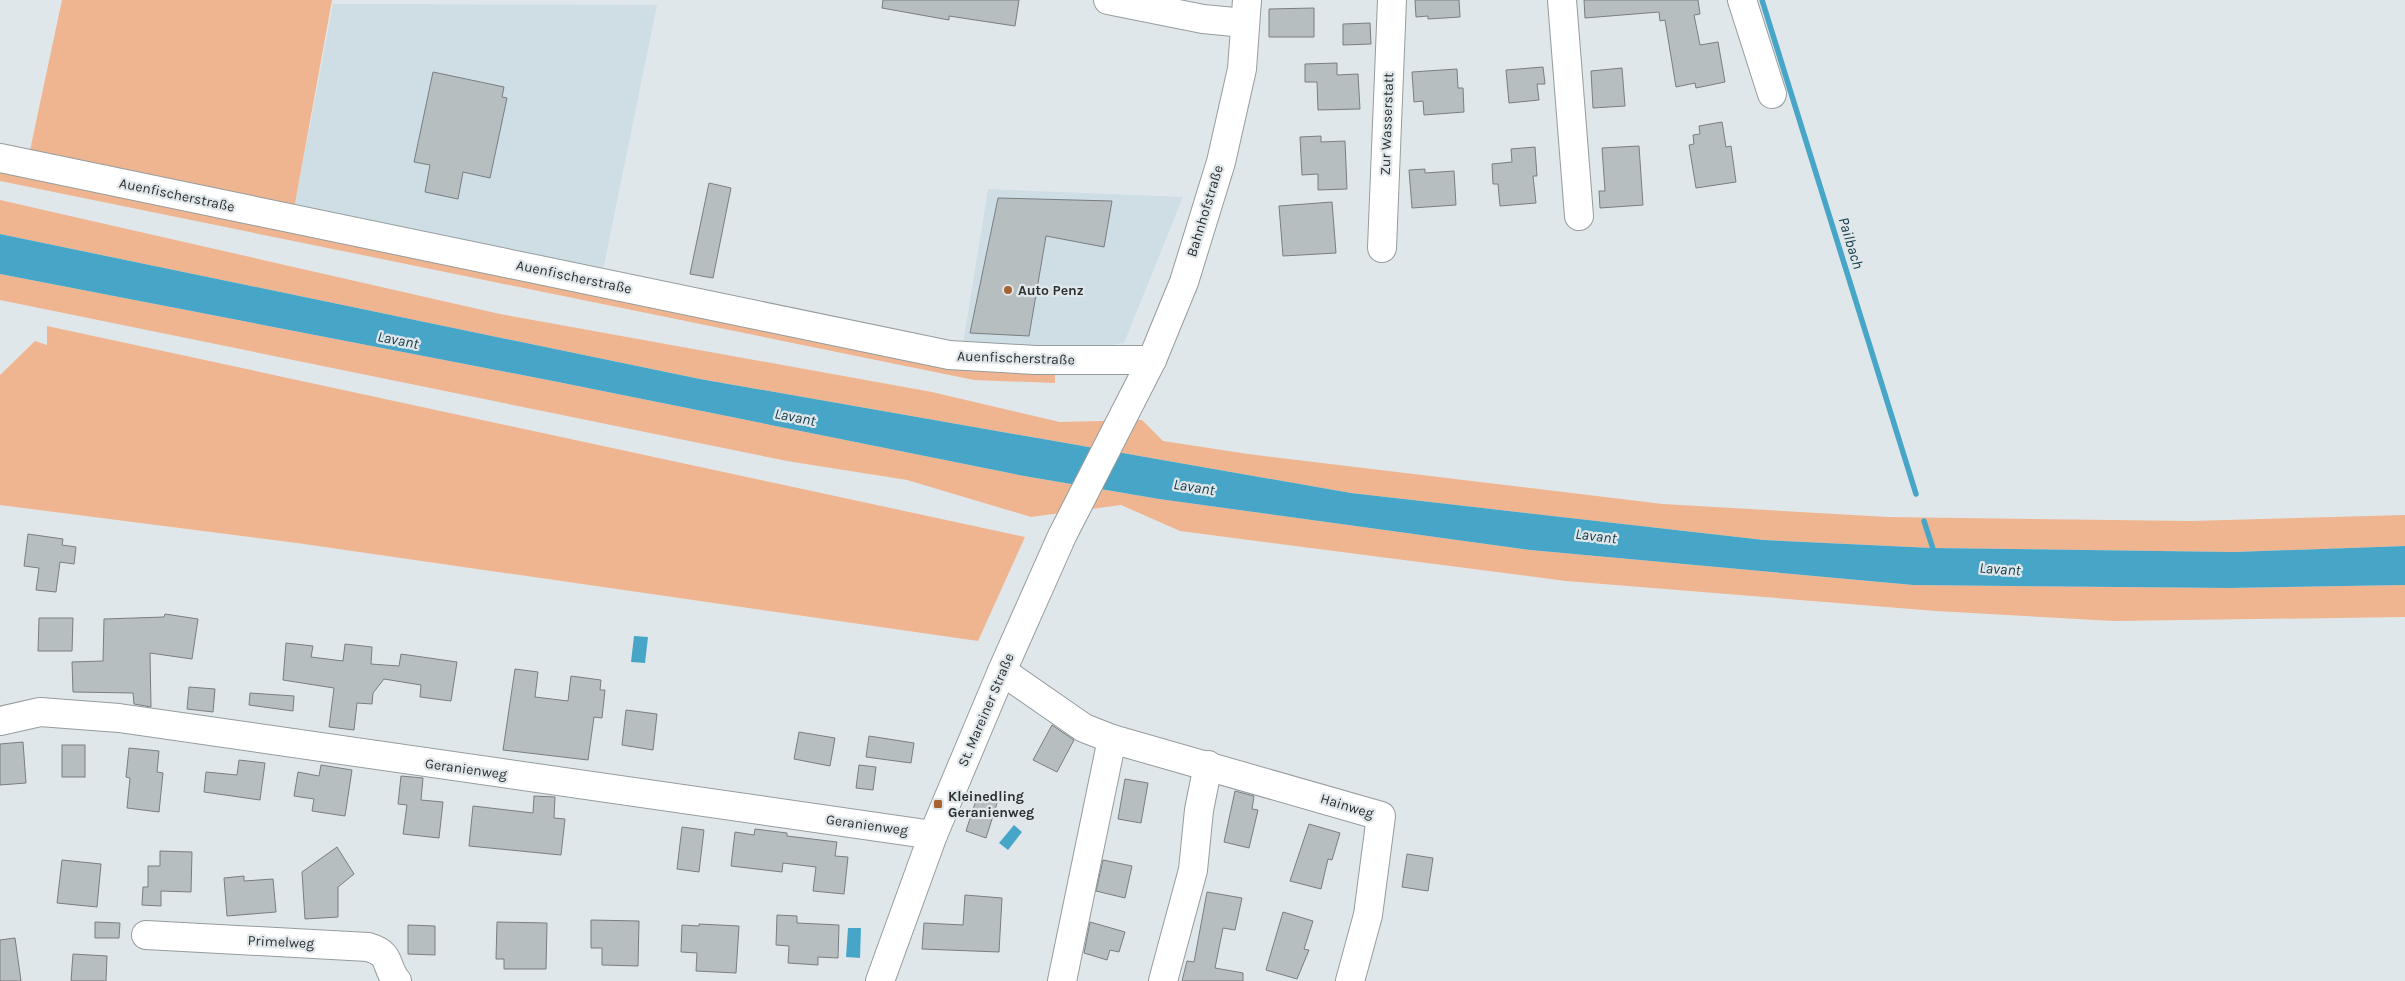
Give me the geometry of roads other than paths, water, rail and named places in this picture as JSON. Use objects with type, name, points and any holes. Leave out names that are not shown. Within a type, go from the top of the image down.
[{"type":"street","points":[[1108,0],[1203,19],[1246,11]]},
{"type":"street","name":"Zur Wasserstatt","points":[[1382,248],[1392,0]]},
{"type":"street","points":[[1562,0],[1579,216]]},
{"type":"street","points":[[1742,0],[1772,94]]},
{"type":"street","name":"Bahnhofstraße","points":[[1127,411],[1152,360],[1184,282],[1221,162],[1242,69],[1246,11]]},
{"type":"street","name":"Auenfischerstraße","points":[[0,158],[949,355],[1035,360],[1152,360]]},
{"type":"street","name":"St. Mareiner Straße","points":[[880,981],[933,835],[1002,671],[1067,526],[1127,411]]},
{"type":"street","name":"Hainweg","points":[[1002,671],[1084,728],[1112,739],[1381,816],[1368,915],[1350,981]]},
{"type":"street","name":"Geranienweg","points":[[0,721],[40,712],[119,718],[933,835]]},
{"type":"street","points":[[1062,981],[1112,739]]},
{"type":"street","points":[[1163,981],[1193,870],[1199,810],[1208,765]]},
{"type":"street","name":"Primelweg","points":[[146,935],[368,947],[378,950],[384,955],[392,976],[397,981]]},
{"type":"water","name":"Lavant","points":[[0,234],[700,379],[1351,493],[1764,540],[1933,548],[2234,552],[2405,546],[2405,585],[2230,588],[1913,585],[1530,550],[1159,499],[1024,476],[553,381],[0,274]]},
{"type":"water","points":[[634,636],[648,637],[645,663],[631,662]]},
{"type":"water","points":[[1014,825],[1022,832],[1008,850],[999,843]]},
{"type":"water","points":[[848,928],[861,928],[860,958],[846,957]]},
{"type":"waterway","name":"Pailbach","points":[[1762,0],[1916,494]]},
{"type":"waterway","name":"Pailbach","points":[[1924,521],[1935,555]]},
{"type":"place","name":"Auto Penz","points":[[1008,290]]},
{"type":"place","name":"Kleinedling Geranienweg","points":[[938,804]]}]
